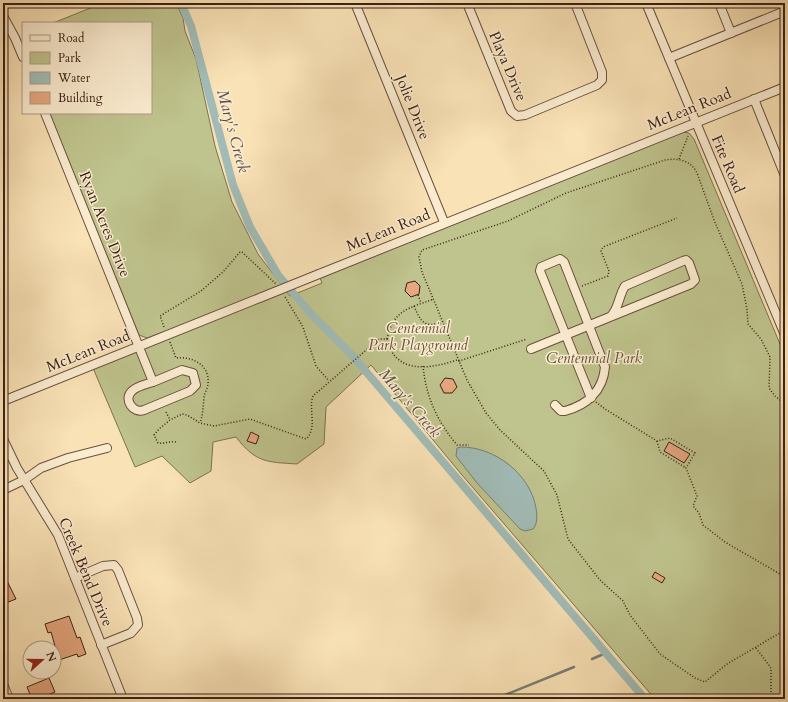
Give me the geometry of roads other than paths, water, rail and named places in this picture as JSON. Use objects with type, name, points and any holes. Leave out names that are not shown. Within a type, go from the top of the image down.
[{"type":"street","name":"Jolie Drive","points":[[355,3],[444,222]]},
{"type":"street","name":"Playa Drive","points":[[467,3],[511,111],[517,116],[525,115],[597,85],[602,80],[602,72],[574,3]]},
{"type":"street","name":"Fite Road","points":[[646,3],[785,335]]},
{"type":"street","points":[[719,3],[731,33]]},
{"type":"street","points":[[669,58],[785,12]]},
{"type":"street","points":[[3,16],[22,55]]},
{"type":"street","name":"McLean Road","points":[[3,401],[444,222],[785,86]]},
{"type":"street","points":[[754,99],[781,154],[785,176]]},
{"type":"street","name":"Ryan Acres Drive","points":[[45,114],[153,382]]},
{"type":"street","points":[[555,405],[561,411],[565,411],[585,404],[591,398],[598,389],[605,367],[575,289],[562,260],[560,259],[540,268],[591,398]]},
{"type":"street","points":[[531,349],[691,284],[695,280],[690,263],[686,260],[683,261],[625,286],[618,300],[617,309],[612,315]]},
{"type":"street","points":[[182,370],[193,373],[196,385],[190,391],[141,411],[135,410],[128,400],[130,394],[136,389],[153,382],[182,370]]},
{"type":"street","name":"Creek Bend Drive","points":[[3,439],[24,480],[58,535],[124,699]]},
{"type":"street","points":[[3,490],[24,480],[41,468],[68,458],[107,448]]},
{"type":"street","points":[[75,578],[103,566],[114,565],[118,570],[138,618],[138,625],[131,633],[101,645]]},
{"type":"street","points":[[3,684],[9,699]]},
{"type":"water","points":[[457,448],[474,448],[498,457],[519,474],[527,484],[536,508],[537,516],[535,527],[533,529],[525,531],[520,529],[477,483],[456,456]]},
{"type":"waterway","name":"Mary's Creek","points":[[181,3],[191,26],[233,185],[250,227],[278,275],[311,314],[351,354],[645,699]]},
{"type":"waterway","points":[[592,659],[606,653]]},
{"type":"waterway","points":[[495,699],[574,667]]},
{"type":"park label","name":"Centennial Park Playground","points":[[418,336]]},
{"type":"park label","name":"Centennial Park","points":[[594,358]]}]
